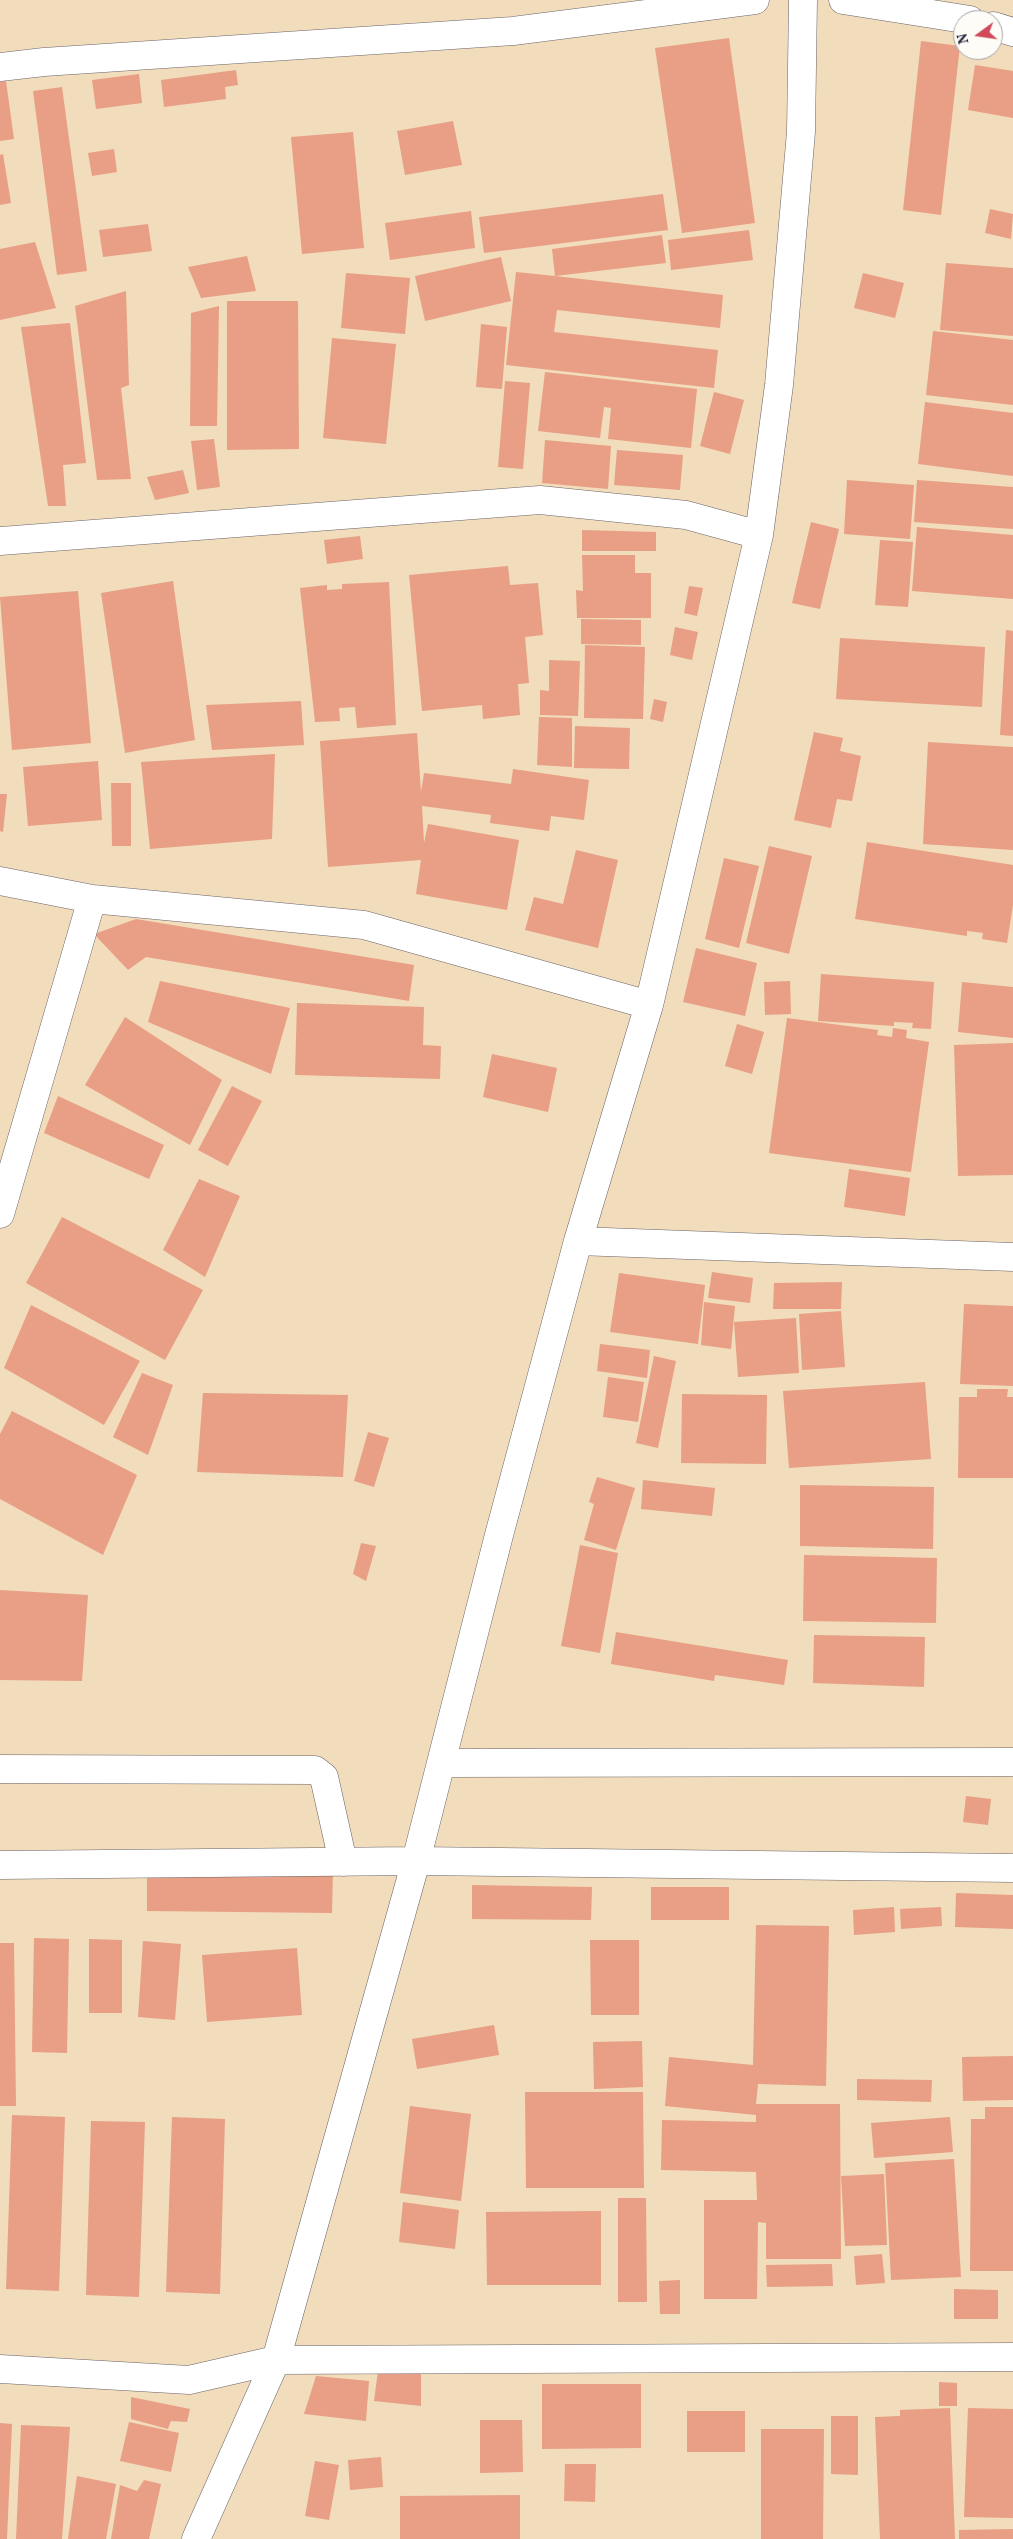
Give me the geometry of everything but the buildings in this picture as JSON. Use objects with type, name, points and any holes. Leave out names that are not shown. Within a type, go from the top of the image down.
[{"type":"street","points":[[0,67],[44,62],[513,31],[755,0]]},
{"type":"street","points":[[196,2539],[276,2360],[416,1862],[499,1535],[578,1241],[650,1005],[759,535],[779,385],[802,132],[803,0]]},
{"type":"street","points":[[843,0],[953,17]]},
{"type":"street","points":[[0,541],[540,500],[686,515],[759,535]]},
{"type":"street","points":[[0,881],[92,899],[364,925],[650,1005]]},
{"type":"street","points":[[0,1214],[92,899]]},
{"type":"street","points":[[578,1241],[1013,1257]]},
{"type":"street","points":[[441,1763],[1013,1762]]},
{"type":"street","points":[[0,1768],[316,1770],[324,1776],[343,1862]]},
{"type":"street","points":[[0,1865],[416,1862],[1013,1868]]},
{"type":"street","points":[[0,2369],[189,2380],[276,2360],[1013,2357]]}]
